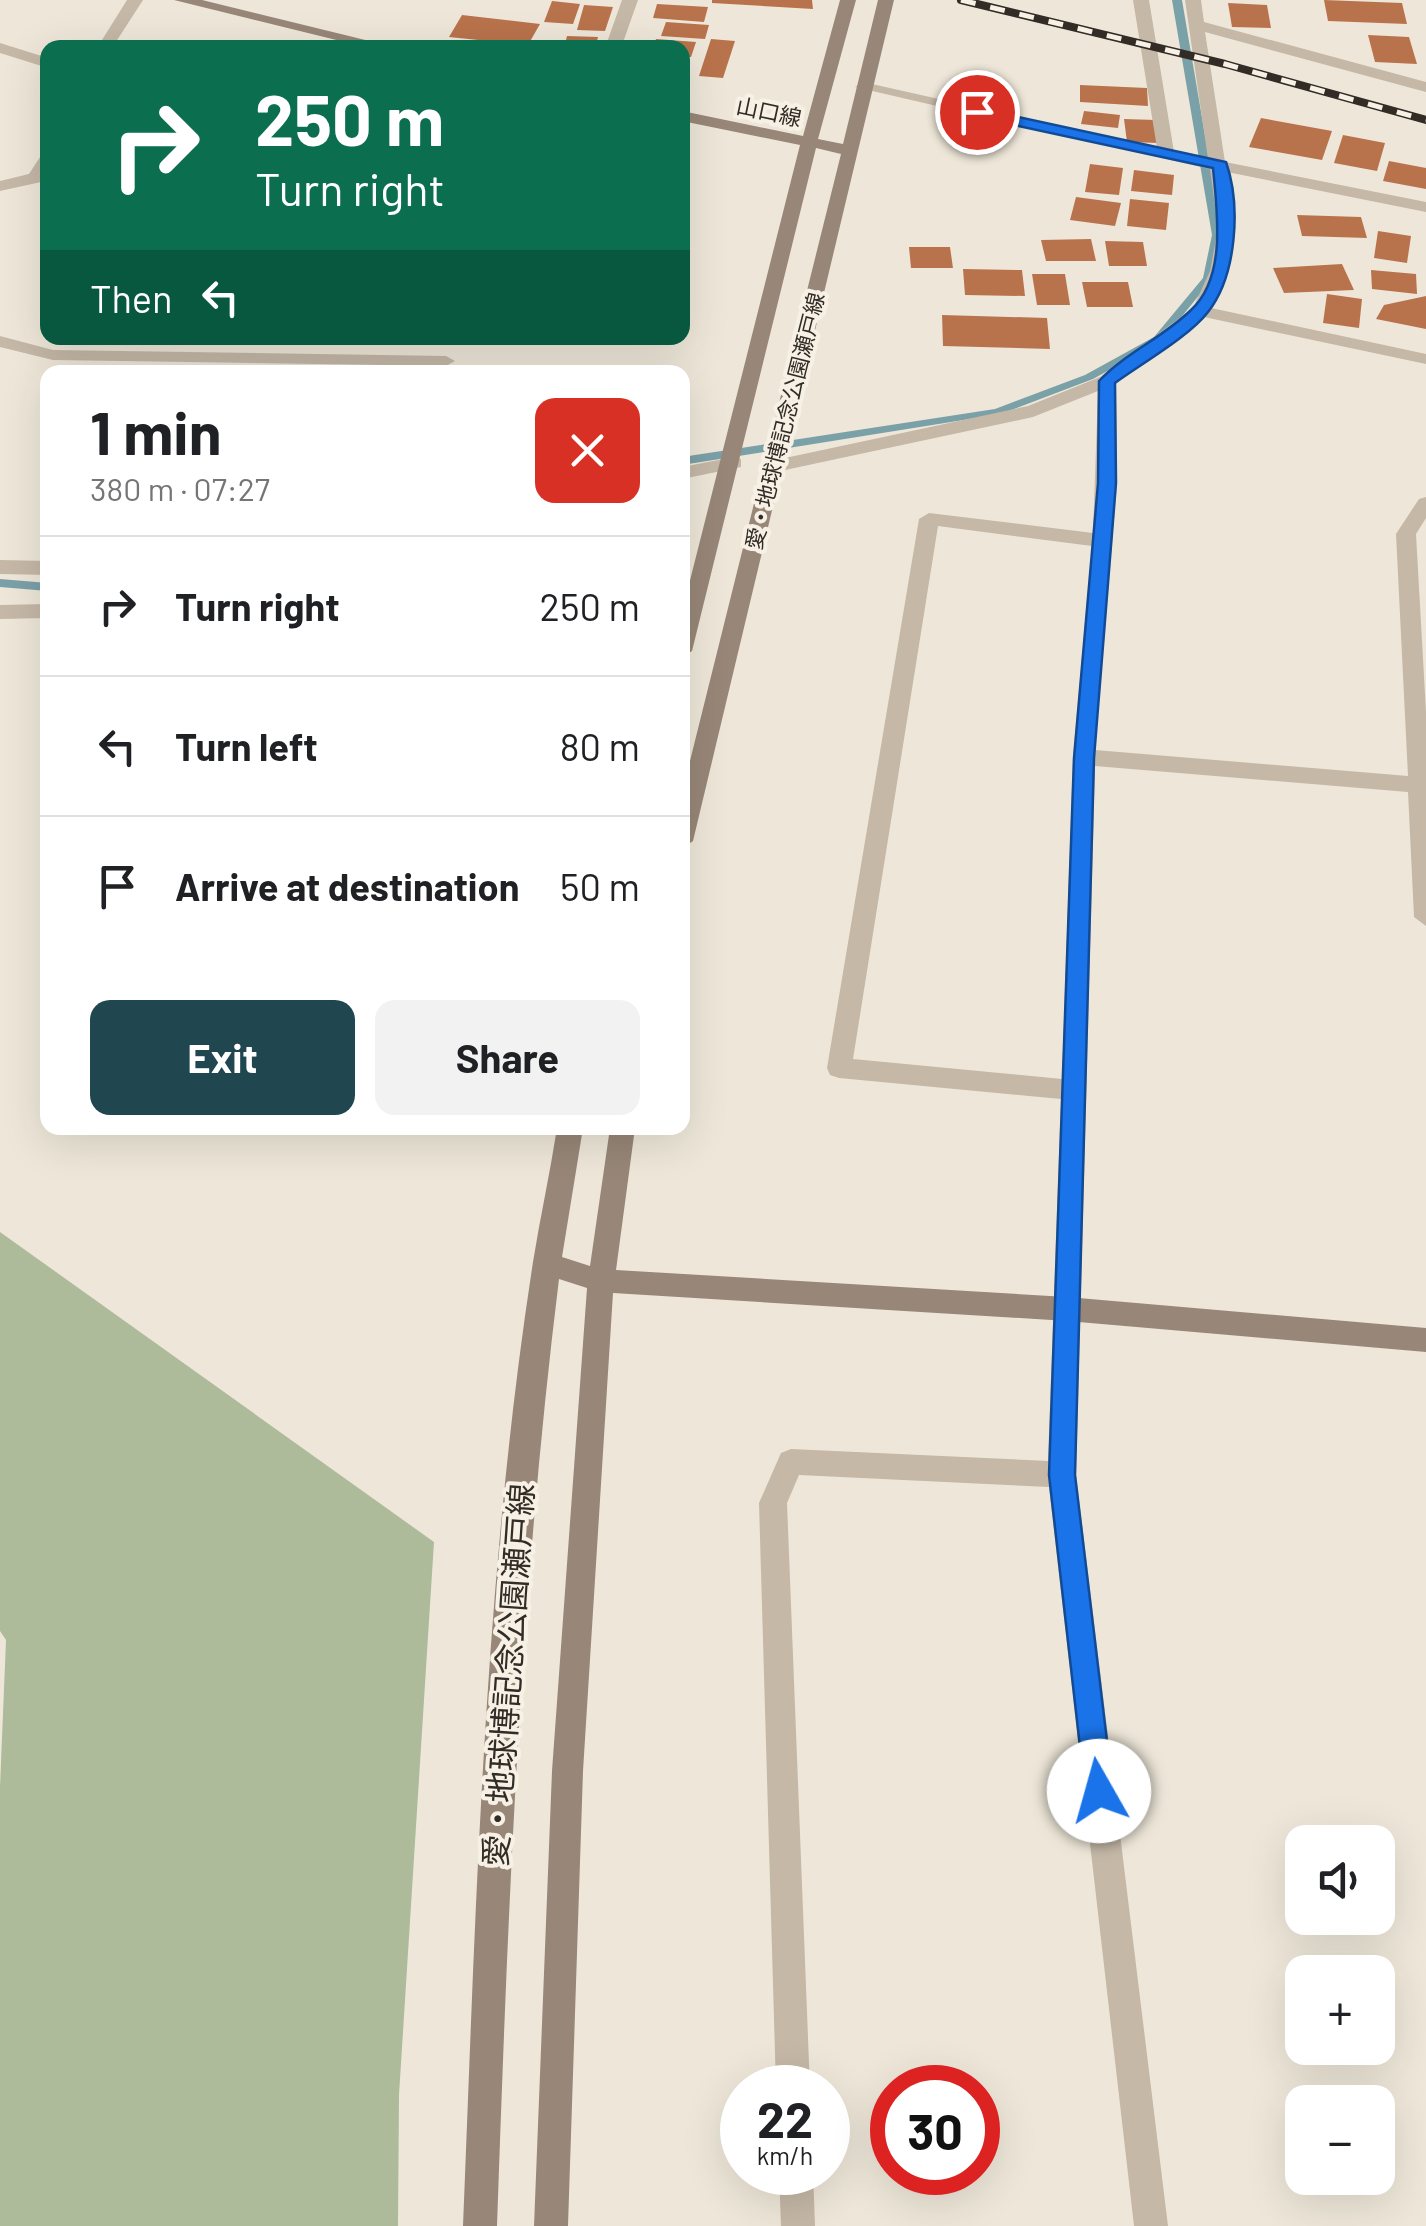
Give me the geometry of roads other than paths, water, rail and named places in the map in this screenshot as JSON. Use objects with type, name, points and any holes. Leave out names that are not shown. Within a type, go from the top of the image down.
[{"type":"main road","points":[[182,0],[356,40]]},
{"type":"main road","name":"愛・地球博記念公園瀬戸線","points":[[690,622],[734,464],[806,143],[848,0]]},
{"type":"main road","name":"愛・地球博記念公園瀬戸線","points":[[690,808],[886,0]]},
{"type":"main road","name":"山口線","points":[[690,118],[847,150]]},
{"type":"main road","name":"愛・地球博記念公園瀬戸線","points":[[480,2226],[501,1704],[546,1263],[569,1135]]},
{"type":"main road","points":[[551,2226],[554,1993],[601,1281],[622,1135]]},
{"type":"main road","points":[[546,1263],[601,1281],[1067,1309],[1426,1340]]},
{"type":"street","points":[[109,40],[135,0]]},
{"type":"street","points":[[617,40],[630,0]]},
{"type":"street","points":[[1141,0],[1166,154]]},
{"type":"street","points":[[771,467],[1034,410],[1107,381],[1202,310],[1219,271],[1227,228],[1193,0]]},
{"type":"street","points":[[1196,25],[1426,87]]},
{"type":"street","points":[[0,48],[40,60]]},
{"type":"street","points":[[863,87],[1426,208]]},
{"type":"street","points":[[3,189],[35,178],[40,170]]},
{"type":"street","points":[[1202,310],[1426,359]]},
{"type":"street","points":[[0,342],[52,354],[389,365]]},
{"type":"street","points":[[1107,381],[1103,541],[1084,758],[1062,1475],[1151,2226]]},
{"type":"street","points":[[690,472],[734,464]]},
{"type":"street","points":[[1426,503],[1406,534],[1423,785],[1426,917]]},
{"type":"street","points":[[1071,1090],[839,1068],[929,519],[1103,541]]},
{"type":"street","points":[[0,567],[40,568]]},
{"type":"street","points":[[0,612],[40,610]]},
{"type":"street","points":[[1084,758],[1423,785]]},
{"type":"street","points":[[792,2065],[773,1503],[792,1462],[1062,1475]]},
{"type":"street","points":[[797,2195],[798,2226]]},
{"type":"waterway","points":[[690,460],[997,412],[1089,377],[1158,339],[1208,278],[1217,235],[1177,0]]},
{"type":"waterway","points":[[0,583],[40,586]]},
{"type":"railway","points":[[961,0],[1225,64],[1426,120]]}]
